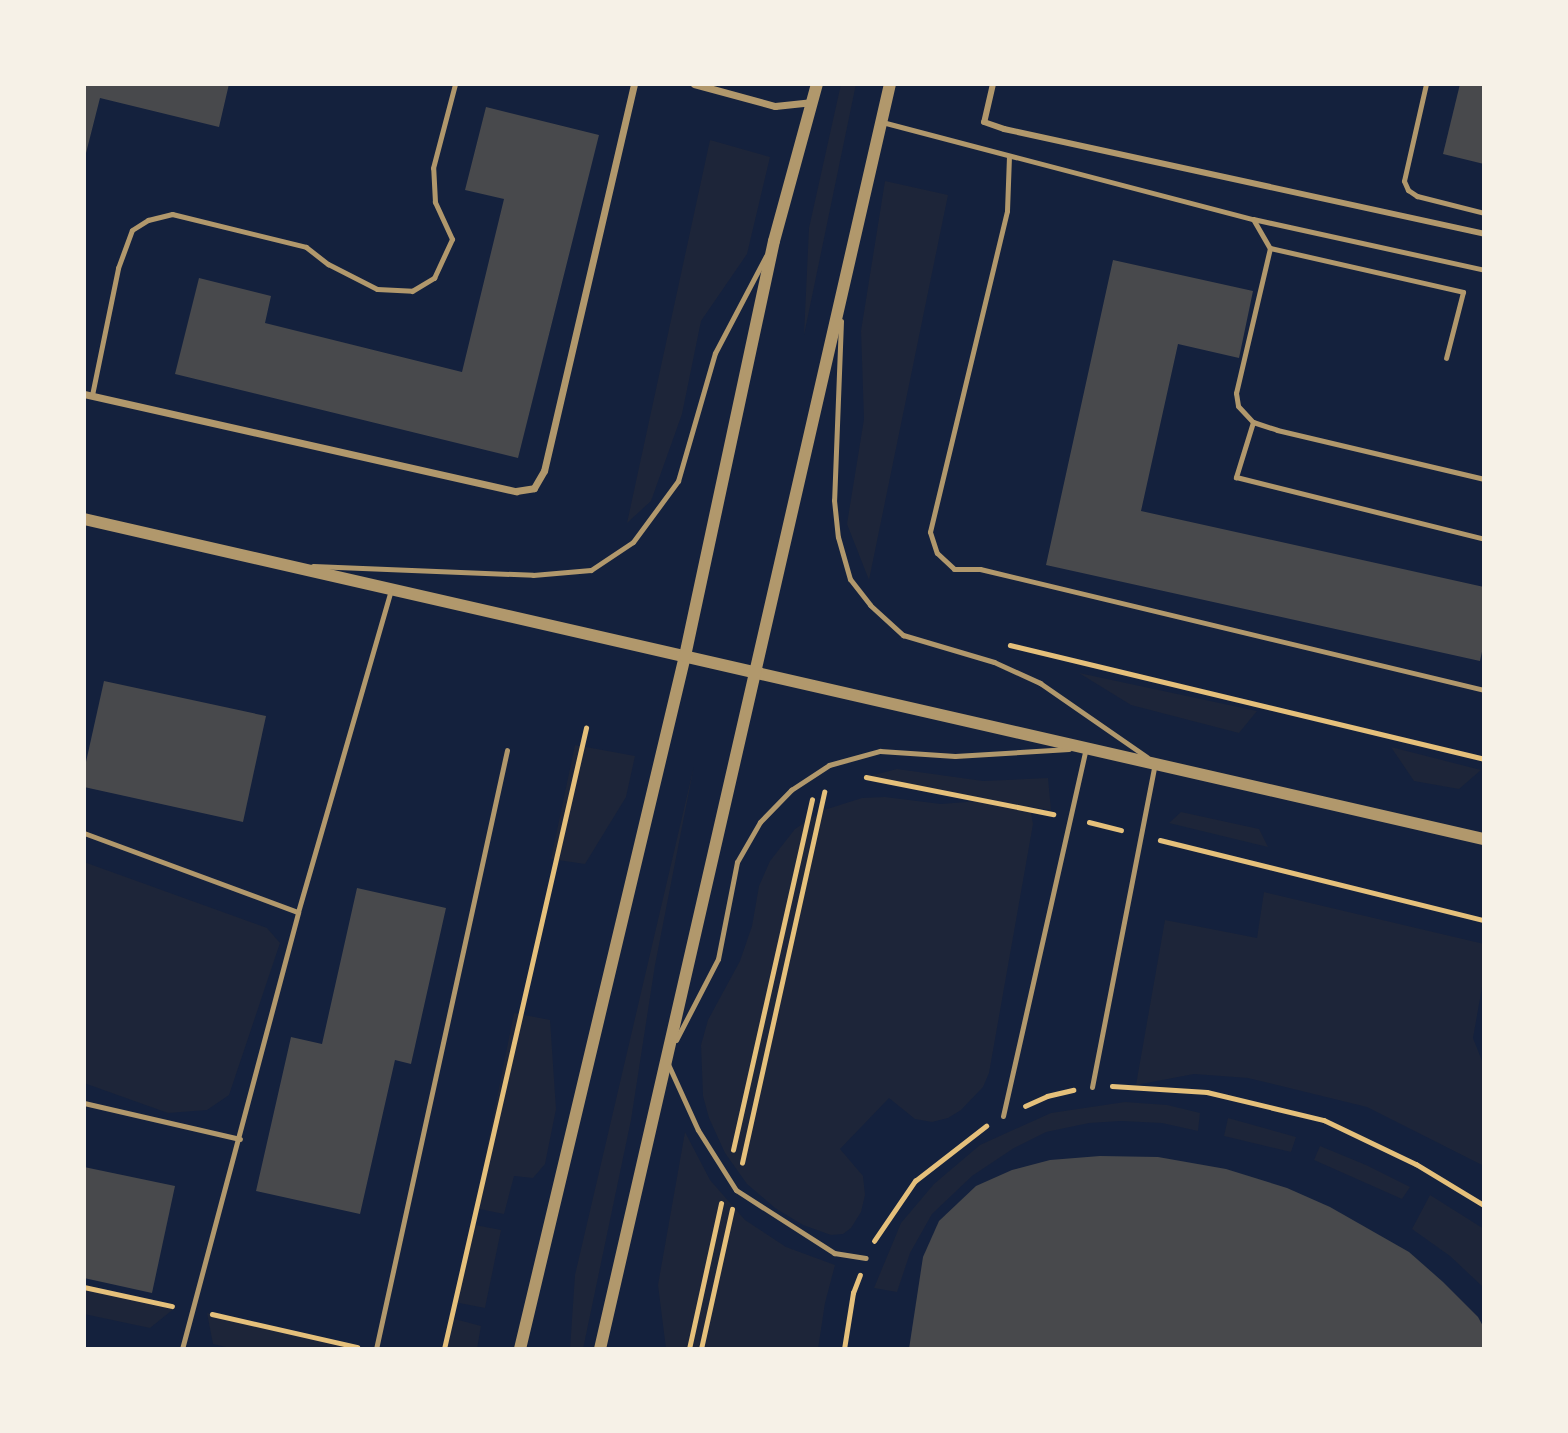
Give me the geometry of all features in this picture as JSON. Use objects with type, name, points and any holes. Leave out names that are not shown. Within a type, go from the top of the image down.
[{"type":"street","points":[[88,394],[516,491],[534,488],[544,471],[635,84]]},
{"type":"street","points":[[694,84],[775,106],[813,102]]},
{"type":"street","points":[[520,1349],[685,656],[774,241],[817,84]]},
{"type":"street","points":[[600,1349],[842,304],[890,84]]},
{"type":"street","points":[[993,84],[984,122],[1004,129],[1484,234]]},
{"type":"street","points":[[84,519],[1484,839]]},
{"type":"lane","points":[[88,394],[118,268],[132,230],[148,220],[172,214],[306,247],[328,264],[377,289],[412,291],[434,278],[452,239],[435,202],[433,168],[455,84]]},
{"type":"lane","points":[[1426,84],[1404,181],[1417,197],[1484,213]]},
{"type":"lane","points":[[882,122],[1253,219],[1484,270]]},
{"type":"lane","points":[[1009,156],[1007,211],[930,532],[937,552],[954,569],[980,569],[1484,691]]},
{"type":"lane","points":[[1253,219],[1270,248],[1236,393],[1238,406],[1253,422],[1484,479]]},
{"type":"lane","points":[[287,565],[533,575],[591,570],[633,542],[678,481],[715,352],[774,241]]},
{"type":"lane","points":[[1270,248],[1464,292],[1446,358]]},
{"type":"lane","points":[[842,304],[834,500],[838,537],[850,579],[870,605],[903,635],[994,662],[1040,683],[1155,764],[1092,1087]]},
{"type":"lane","points":[[1253,422],[1236,477],[1484,539]]},
{"type":"lane","points":[[182,1349],[240,1139],[298,912],[391,589]]},
{"type":"lane","points":[[866,1258],[834,1253],[736,1191],[698,1130],[666,1060],[718,959],[737,862],[760,822],[791,790],[829,765],[880,751],[955,756],[1086,747],[1003,1116]]},
{"type":"lane","points":[[376,1349],[507,750]]},
{"type":"lane","points":[[84,833],[298,912]]},
{"type":"lane","points":[[84,1103],[240,1139]]},
{"type":"path","points":[[1003,643],[1484,760]]},
{"type":"path","points":[[444,1349],[586,728]]},
{"type":"path","points":[[860,775],[1070,817],[1484,920]]},
{"type":"path","points":[[701,1349],[824,792]]},
{"type":"path","points":[[689,1349],[812,797]]},
{"type":"path","points":[[844,1349],[853,1293],[866,1258],[879,1229],[915,1181],[958,1145],[1003,1116],[1047,1096],[1092,1087],[1124,1085],[1207,1092],[1324,1120],[1416,1164],[1484,1205]]},
{"type":"path","points":[[84,1287],[365,1349]]},
{"type":"shaded area","points":[[841,84],[856,84],[804,335],[809,228]]},
{"type":"shaded area","points":[[710,140],[770,157],[747,254],[701,321],[682,414],[651,501],[627,523]]},
{"type":"shaded area","points":[[885,181],[948,195],[869,580],[847,524],[864,419],[861,331]]},
{"type":"shaded area","points":[[1079,673],[1257,711],[1239,733],[1131,705]]},
{"type":"shaded area","points":[[575,745],[635,756],[626,797],[585,864],[551,859]]},
{"type":"shaded area","points":[[1391,747],[1481,770],[1459,789],[1414,781]]},
{"type":"shaded area","points":[[694,766],[655,965],[631,1120],[583,1349],[570,1349],[575,1275]]},
{"type":"shaded area","points":[[897,769],[983,781],[1048,778],[1051,810],[1030,807],[1033,824],[989,1073],[983,1087],[961,1110],[948,1118],[932,1122],[915,1119],[889,1098],[840,1149],[863,1176],[865,1195],[861,1212],[851,1228],[843,1234],[831,1235],[803,1225],[775,1208],[747,1184],[725,1153],[709,1118],[703,1096],[701,1045],[708,1020],[740,961],[752,926],[759,886],[770,861],[795,829],[824,810],[862,798],[885,797],[941,804],[992,800],[866,777]]},
{"type":"shaded area","points":[[1181,812],[1259,829],[1268,847],[1169,823]]},
{"type":"shaded area","points":[[84,862],[267,928],[280,943],[229,1095],[207,1110],[168,1113],[84,1083]]},
{"type":"shaded area","points":[[1264,892],[1484,944],[1484,976],[1473,1038],[1484,1066],[1484,1166],[1367,1107],[1248,1078],[1194,1074],[1136,1085],[1165,920],[1257,938]]},
{"type":"shaded area","points":[[514,1013],[550,1020],[556,1109],[545,1164],[533,1178],[514,1176],[504,1214],[475,1208]]},
{"type":"shaded area","points":[[1125,1102],[1167,1105],[1200,1113],[1198,1131],[1162,1123],[1121,1121],[1089,1123],[1046,1132],[1014,1148],[972,1176],[932,1214],[910,1253],[897,1292],[874,1288],[901,1223],[934,1184],[980,1145],[1051,1113]]},
{"type":"shaded area","points":[[1228,1118],[1296,1137],[1291,1152],[1224,1136]]},
{"type":"shaded area","points":[[685,1132],[710,1180],[745,1220],[786,1247],[835,1265],[825,1303],[818,1349],[666,1349],[658,1285]]},
{"type":"shaded area","points":[[1320,1146],[1410,1187],[1402,1199],[1314,1160]]},
{"type":"shaded area","points":[[1430,1195],[1484,1229],[1484,1288],[1450,1256],[1412,1229]]},
{"type":"shaded area","points":[[470,1224],[501,1230],[485,1308],[454,1302]]},
{"type":"shaded area","points":[[84,1287],[176,1307],[150,1328],[84,1314]]},
{"type":"shaded area","points":[[207,1313],[364,1349],[234,1349],[213,1344]]},
{"type":"shaded area","points":[[451,1318],[481,1326],[477,1349],[444,1349]]},
{"type":"building","points":[[84,84],[229,84],[219,127],[100,98],[85,157]]},
{"type":"building","points":[[1460,84],[1484,84],[1484,164],[1443,154]]},
{"type":"building","points":[[486,107],[599,135],[518,458],[175,374],[199,278],[271,296],[265,323],[462,372],[504,199],[465,190]]},
{"type":"building","points":[[1113,260],[1253,291],[1239,358],[1178,344],[1141,511],[1484,587],[1484,642],[1480,661],[1046,565]]},
{"type":"building","points":[[104,681],[266,716],[243,822],[84,787],[84,771]]},
{"type":"building","points":[[357,888],[446,908],[411,1064],[395,1060],[360,1214],[256,1191],[291,1037],[322,1044]]},
{"type":"building","points":[[1100,1156],[1158,1157],[1226,1169],[1287,1188],[1330,1207],[1409,1252],[1443,1282],[1478,1317],[1484,1328],[1484,1349],[909,1349],[923,1257],[939,1221],[976,1186],[1012,1170],[1050,1160]]},
{"type":"building","points":[[84,1167],[175,1186],[152,1293],[84,1278]]}]
